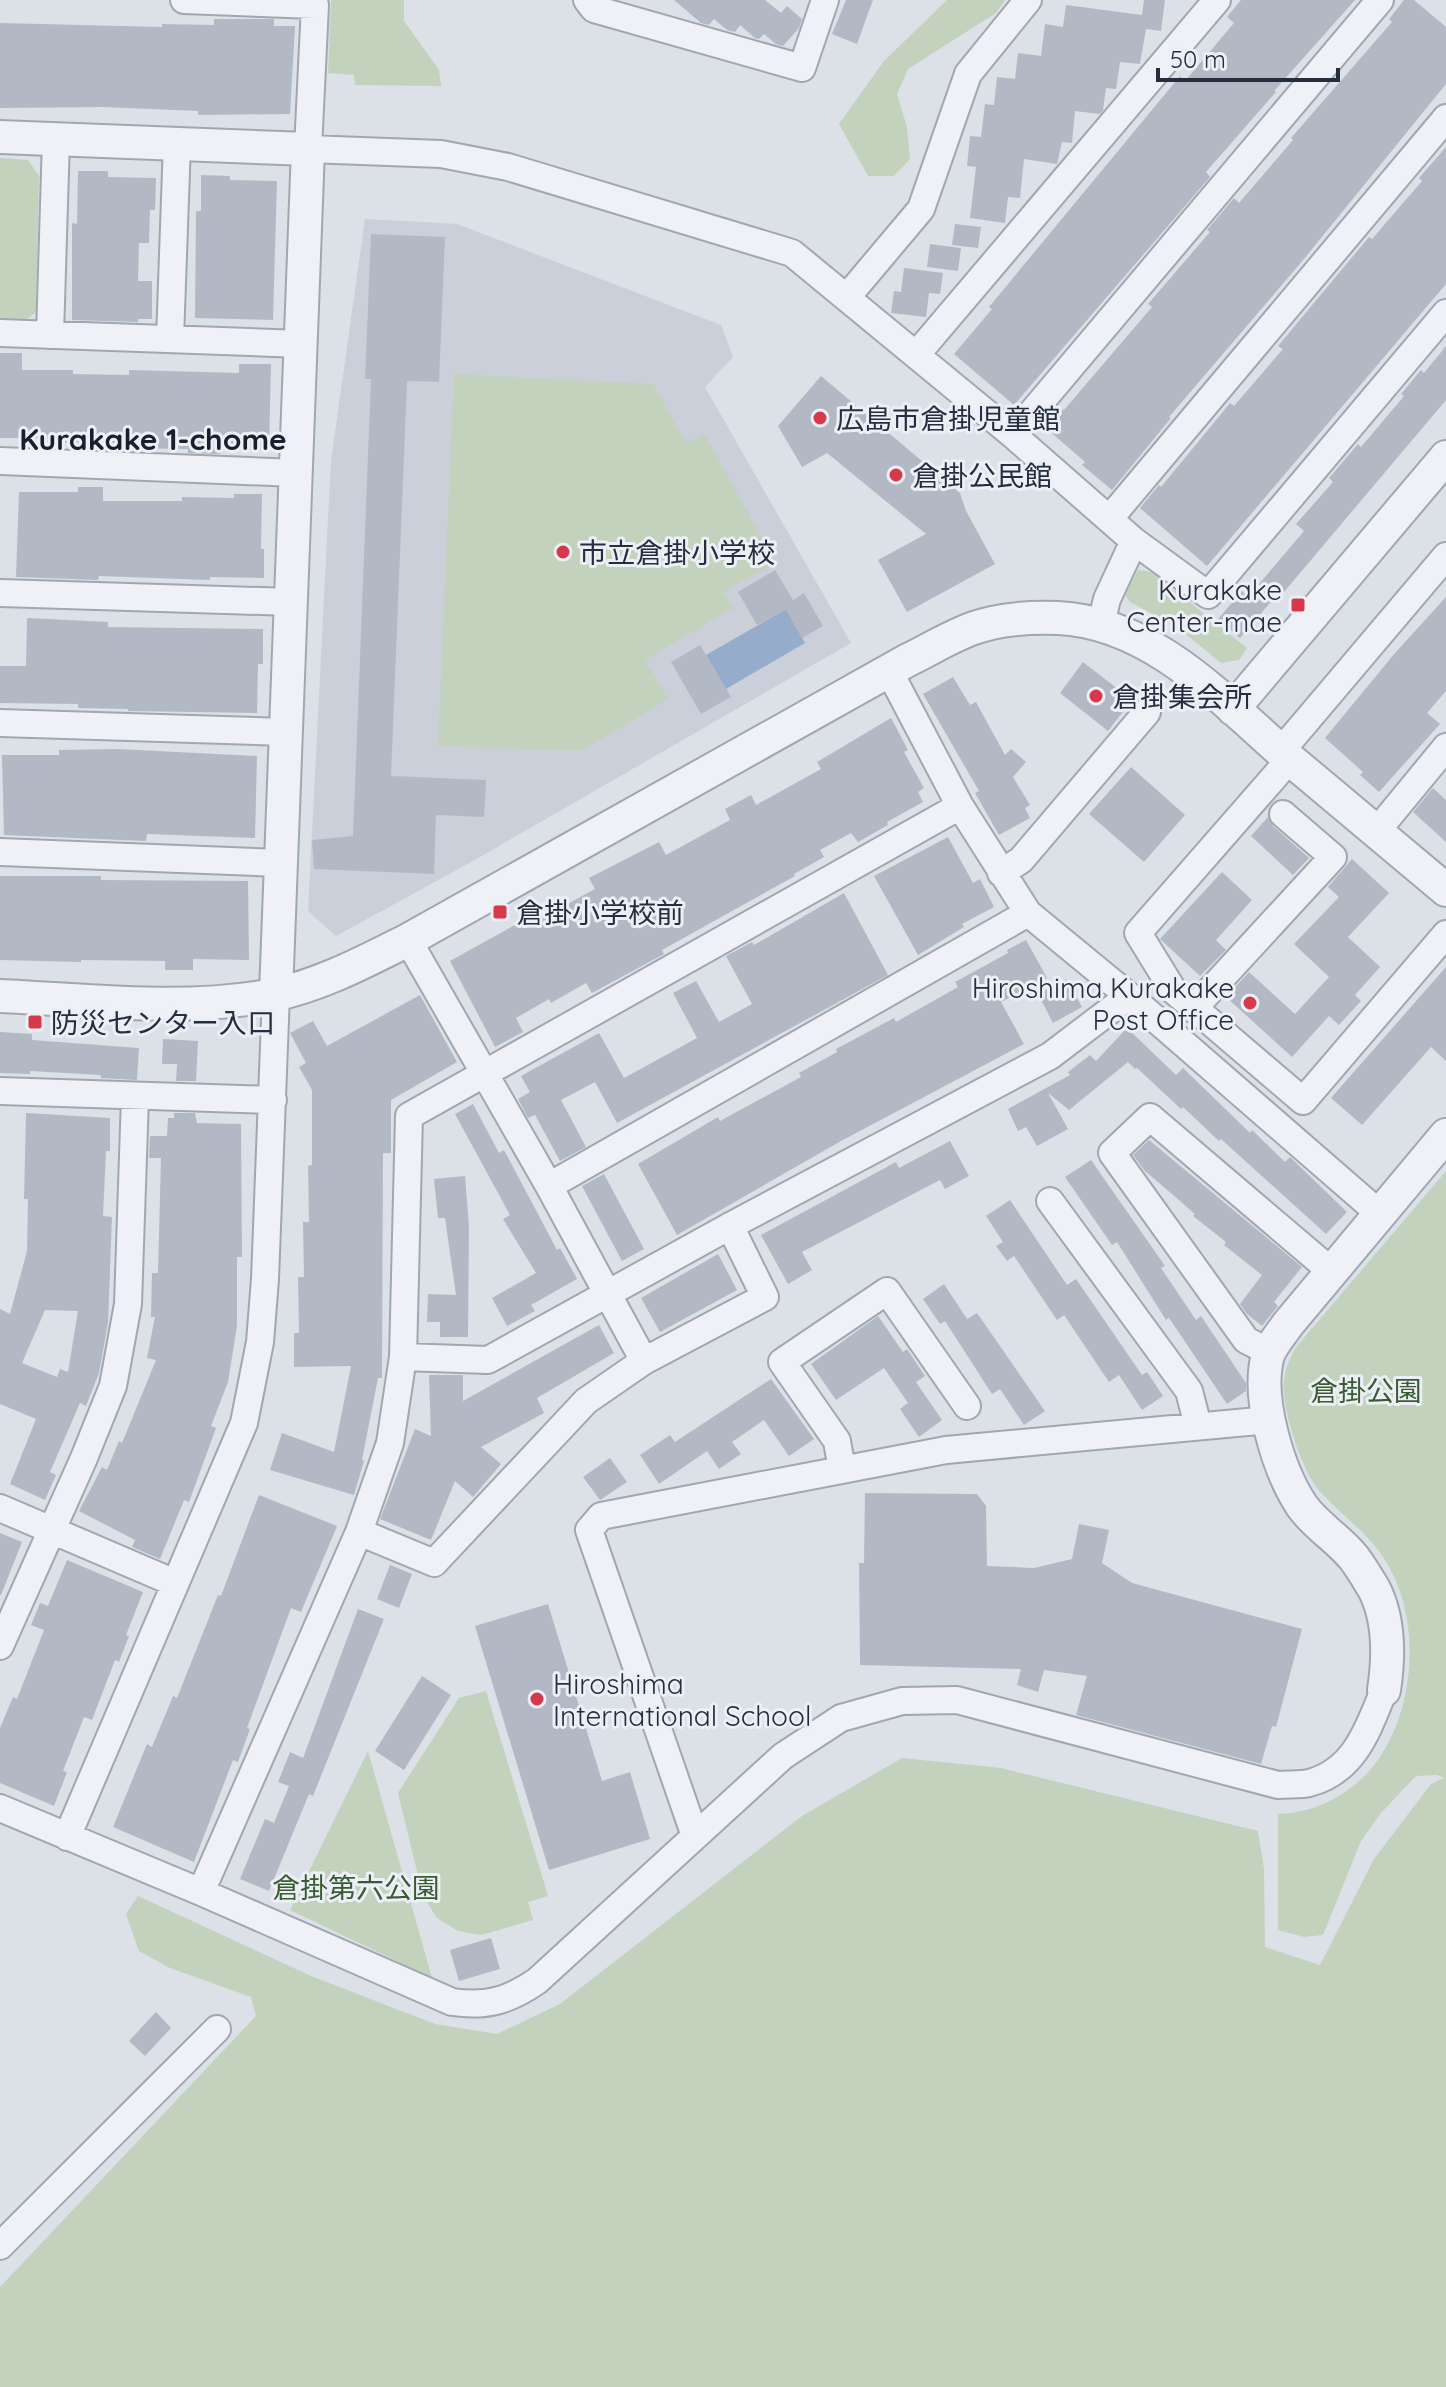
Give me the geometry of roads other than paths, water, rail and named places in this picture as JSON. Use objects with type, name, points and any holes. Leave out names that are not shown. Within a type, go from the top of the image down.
[{"type":"street","points":[[67,1837],[244,1423],[261,1327],[273,1100],[315,5],[184,0]]},
{"type":"street","points":[[587,0],[594,9],[802,68],[825,0]]},
{"type":"street","points":[[847,297],[921,209],[968,74],[1028,0]]},
{"type":"street","points":[[916,355],[1217,0]]},
{"type":"street","points":[[1013,435],[1380,0]]},
{"type":"street","points":[[1110,518],[1446,118]]},
{"type":"street","points":[[0,137],[441,154],[508,167],[792,253],[1013,435],[1134,541],[1208,595],[1446,313]]},
{"type":"street","points":[[50,335],[56,139]]},
{"type":"street","points":[[170,339],[177,143]]},
{"type":"street","points":[[0,333],[301,344]]},
{"type":"street","points":[[1233,709],[1446,457]]},
{"type":"street","points":[[0,461],[296,473]]},
{"type":"street","points":[[1101,624],[1107,599],[1134,541]]},
{"type":"street","points":[[1446,556],[1138,933],[1173,990],[1303,1101],[1446,934]]},
{"type":"street","points":[[0,593],[291,602]]},
{"type":"street","points":[[0,996],[209,1004],[276,994],[346,971],[408,940],[889,671],[974,628],[1017,619],[1060,618],[1101,624],[1147,644],[1179,665],[1233,709],[1446,890]]},
{"type":"street","points":[[889,671],[960,806],[1028,913],[1129,996],[1380,1214]]},
{"type":"street","points":[[1001,873],[1021,860],[1147,712]]},
{"type":"street","points":[[0,723],[286,732]]},
{"type":"street","points":[[1376,832],[1446,747]]},
{"type":"street","points":[[201,1892],[359,1532],[390,1443],[403,1357],[409,1116],[484,1071],[960,806]]},
{"type":"street","points":[[1193,1009],[1333,857],[1283,814]]},
{"type":"street","points":[[0,852],[281,863]]},
{"type":"street","points":[[549,1186],[1028,913]]},
{"type":"street","points":[[408,940],[549,1186],[644,1361]]},
{"type":"street","points":[[403,1357],[488,1360],[607,1292],[1050,1056],[1129,996]]},
{"type":"street","points":[[0,1091],[273,1100]]},
{"type":"street","points":[[0,1646],[113,1386],[128,1304],[135,1097]]},
{"type":"street","points":[[1269,1352],[1246,1340],[1112,1153],[1150,1117],[1331,1271]]},
{"type":"street","points":[[0,1808],[452,2002],[476,2005],[495,2004],[517,1995],[537,1981],[783,1756],[841,1718],[902,1701],[957,1700],[1278,1785],[1310,1783],[1338,1769],[1362,1744],[1384,1690],[1388,1662],[1386,1624],[1375,1591],[1354,1558],[1304,1508],[1291,1487],[1269,1420],[1264,1385],[1269,1352],[1331,1271],[1446,1135]]},
{"type":"street","points":[[1050,1201],[1189,1391],[1198,1426]]},
{"type":"street","points":[[359,1532],[434,1563],[586,1401],[644,1361],[765,1297],[730,1226]]},
{"type":"street","points":[[842,1470],[837,1441],[782,1362],[887,1291],[967,1406]]},
{"type":"street","points":[[695,1836],[589,1530],[601,1516],[946,1450],[1269,1420]]},
{"type":"street","points":[[0,1508],[175,1583]]},
{"type":"street","points":[[0,2246],[217,2029]]},
{"type":"water","points":[[786,609],[805,643],[726,689],[706,655]]},
{"type":"place","name":"広島市倉掛児童館","points":[[820,418]]},
{"type":"place","name":"倉掛公民館","points":[[896,475]]},
{"type":"place","name":"市立倉掛小学校","points":[[563,552]]},
{"type":"place","name":"Kurakake Center-mae","points":[[1298,605]]},
{"type":"place","name":"倉掛集会所","points":[[1096,696]]},
{"type":"place","name":"倉掛小学校前","points":[[500,912]]},
{"type":"place","name":"Hiroshima Kurakake Post Office","points":[[1250,1003]]},
{"type":"place","name":"防災センター入口","points":[[35,1022]]},
{"type":"place","name":"Hiroshima International School","points":[[537,1699]]},
{"type":"district","name":"Kurakake 1-chome","points":[[153,439]]},
{"type":"park label","name":"倉掛公園","points":[[1366,1390]]},
{"type":"park label","name":"倉掛第六公園","points":[[356,1887]]}]
